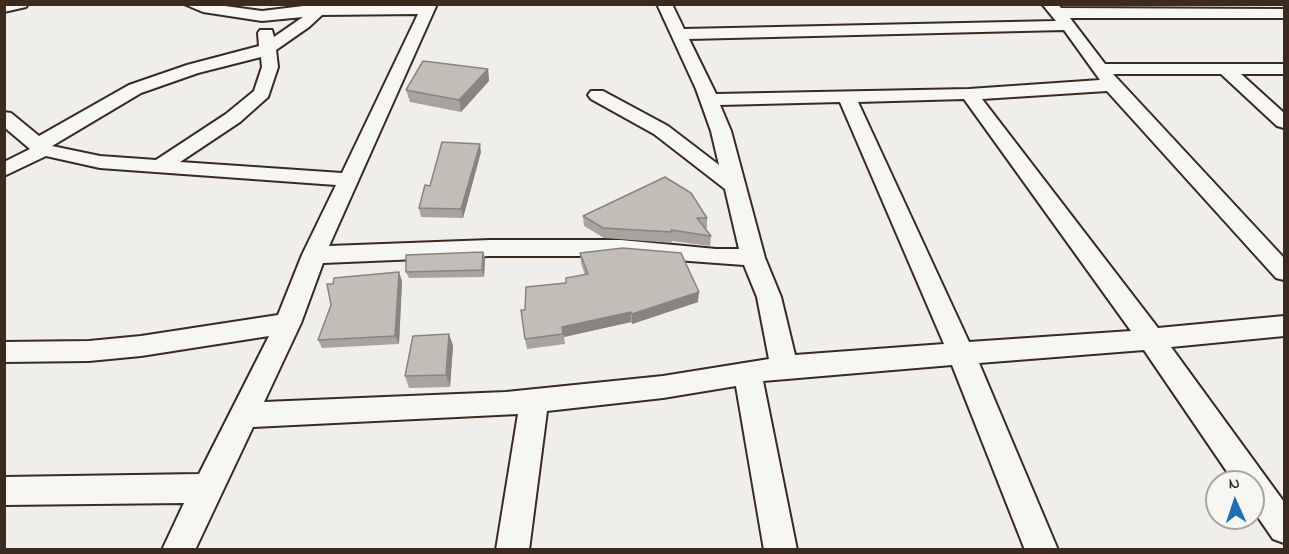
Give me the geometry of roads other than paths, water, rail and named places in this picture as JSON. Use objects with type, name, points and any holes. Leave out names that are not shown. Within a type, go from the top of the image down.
[{"type":"street","points":[[4,8],[21,4]]},
{"type":"street","points":[[178,549],[288,323],[314,255],[429,7],[326,8],[262,16],[203,8],[191,4]]},
{"type":"street","points":[[664,4],[721,131],[753,258],[769,297],[784,367]]},
{"type":"street","points":[[4,170],[135,89],[193,69],[245,57],[267,49],[326,8]]},
{"type":"street","points":[[678,34],[1059,14],[1284,13]]},
{"type":"street","points":[[1059,14],[1107,77],[1284,272]]},
{"type":"street","points":[[160,166],[233,118],[262,93],[270,67],[262,16]]},
{"type":"street","points":[[708,100],[969,94],[1107,77],[1225,69],[1284,69]]},
{"type":"street","points":[[1225,69],[1284,122]]},
{"type":"street","points":[[969,94],[1151,339],[1243,470]]},
{"type":"street","points":[[597,95],[660,130],[733,185]]},
{"type":"street","points":[[847,98],[962,355],[1042,549]]},
{"type":"street","points":[[4,117],[41,148],[100,162],[348,180]]},
{"type":"street","points":[[314,255],[490,248],[621,248],[753,258]]},
{"type":"street","points":[[4,352],[89,351],[131,347],[288,323]]},
{"type":"street","points":[[242,415],[534,401],[663,387],[784,367],[962,355],[1284,326]]},
{"type":"street","points":[[748,374],[781,549]]},
{"type":"street","points":[[512,549],[534,401]]},
{"type":"street","points":[[4,490],[207,488]]},
{"type":"street","points":[[1265,501],[1284,528]]}]
